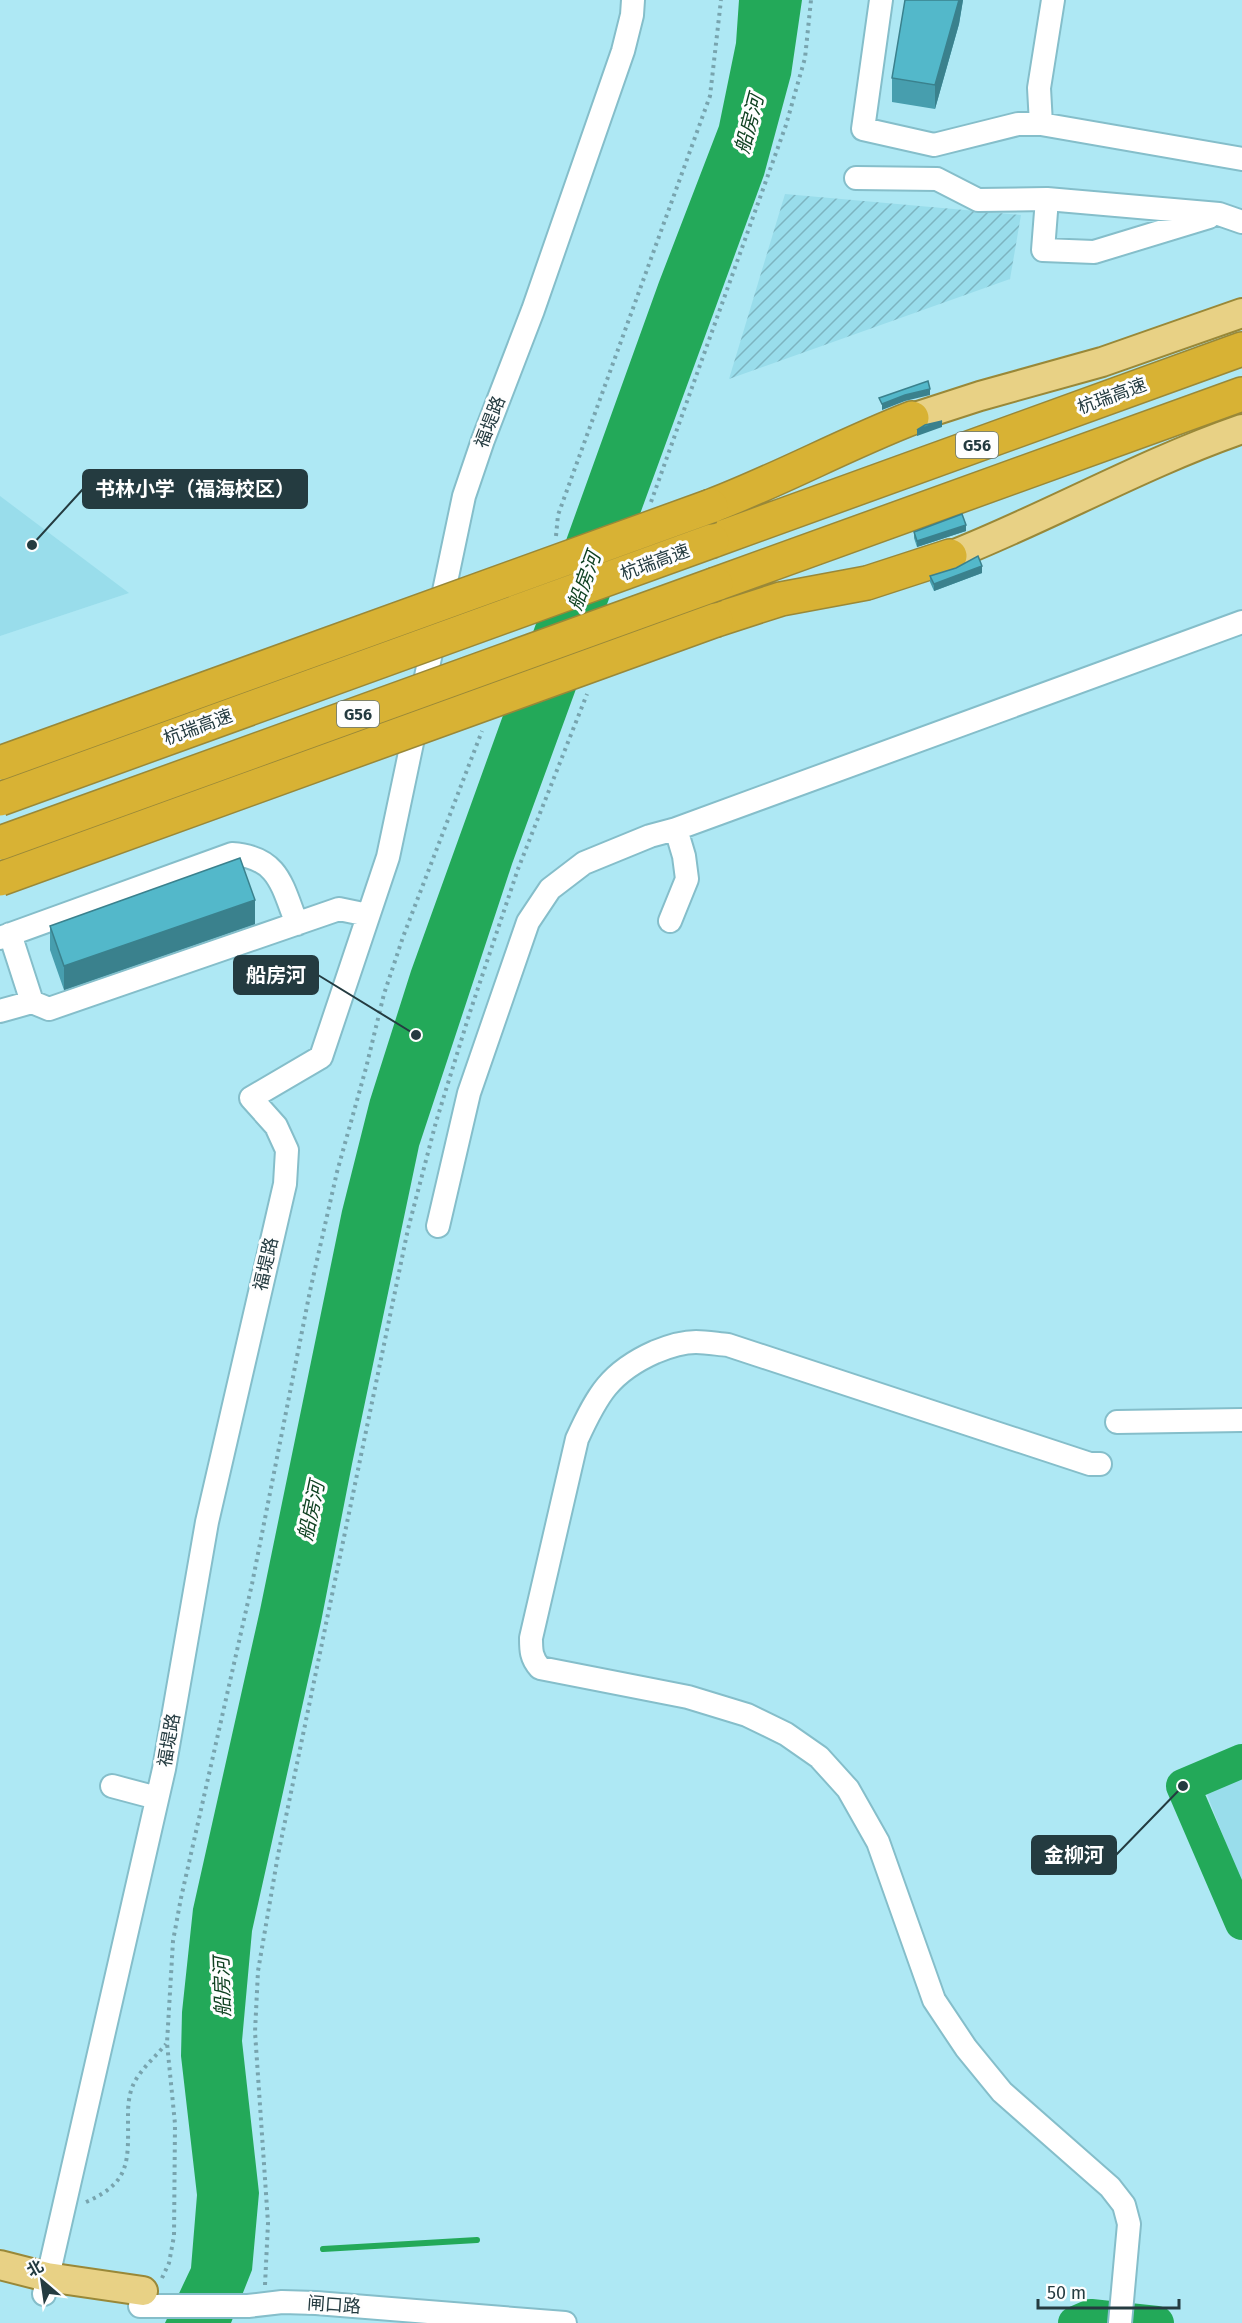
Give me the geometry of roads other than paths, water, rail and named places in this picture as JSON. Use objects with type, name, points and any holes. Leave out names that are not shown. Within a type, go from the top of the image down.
[{"type":"highway","name":"杭瑞高速","points":[[0,799],[1242,349]]},
{"type":"highway","name":"G56","points":[[0,843],[1242,394]]},
{"type":"highway","points":[[0,763],[711,506],[775,481],[860,439],[912,418]]},
{"type":"highway","points":[[0,879],[716,620],[781,599],[867,583],[950,556]]},
{"type":"main road","points":[[912,418],[980,396],[1111,360],[1242,314]]},
{"type":"main road","points":[[950,556],[1020,527],[1149,465],[1242,429]]},
{"type":"main road","points":[[0,2265],[46,2286]]},
{"type":"main road","points":[[0,2285],[46,2286],[146,2296]]},
{"type":"street","name":"福堤路","points":[[46,2286],[157,1798],[207,1522],[285,1184],[287,1150],[276,1126],[251,1098],[321,1057],[388,856],[464,496],[533,310],[623,51],[632,15],[633,0]]},
{"type":"street","points":[[881,0],[863,129],[934,145],[1018,124],[1041,124],[1242,159]]},
{"type":"street","points":[[1041,124],[1039,88],[1053,0]]},
{"type":"street","points":[[856,178],[937,178],[978,200],[1047,199],[1219,214],[1242,222]]},
{"type":"street","points":[[1047,199],[1043,250],[1094,252],[1219,214]]},
{"type":"street","points":[[438,1226],[469,1093],[528,922],[550,888],[584,863],[650,836],[676,829],[1242,622]]},
{"type":"street","points":[[670,921],[687,879],[676,829]]},
{"type":"street","points":[[32,1002],[5,936],[232,854],[250,855],[270,866],[280,881],[297,924]]},
{"type":"street","points":[[0,1011],[32,1002],[50,1009],[339,909],[368,915]]},
{"type":"street","points":[[1100,1464],[1090,1464],[728,1345],[695,1342],[666,1348],[634,1362],[611,1379],[590,1409],[577,1438],[531,1638],[531,1648],[533,1660],[540,1668],[687,1696],[747,1715],[786,1734],[819,1757],[848,1789],[878,1842],[934,2000],[966,2048],[1002,2092],[1110,2187],[1125,2205],[1129,2224],[1120,2323]]},
{"type":"street","points":[[1117,1422],[1242,1420]]},
{"type":"street","points":[[112,1786],[157,1798]]},
{"type":"street","name":"闸口路","points":[[146,2296],[261,2300],[565,2323]]},
{"type":"street","points":[[261,2300],[267,2323]]},
{"type":"water","points":[[739,0],[802,0],[791,75],[764,175],[512,864],[419,1146],[321,1622],[252,1931],[242,2041],[259,2193],[252,2270],[231,2323],[165,2323],[191,2268],[197,2195],[181,2056],[182,2012],[193,1909],[260,1610],[342,1211],[370,1100],[411,971],[659,282],[719,126],[736,43]]},
{"type":"waterway","points":[[1242,1761],[1183,1786],[1242,1923]]},
{"type":"waterway","points":[[323,2249],[477,2240]]},
{"type":"waterway","points":[[1075,2323],[1091,2316],[1157,2323]]},
{"type":"place","name":"书林小学（福海校区）","points":[[32,545]]},
{"type":"place","name":"船房河","points":[[416,1035]]},
{"type":"place","name":"金柳河","points":[[1183,1786]]}]
